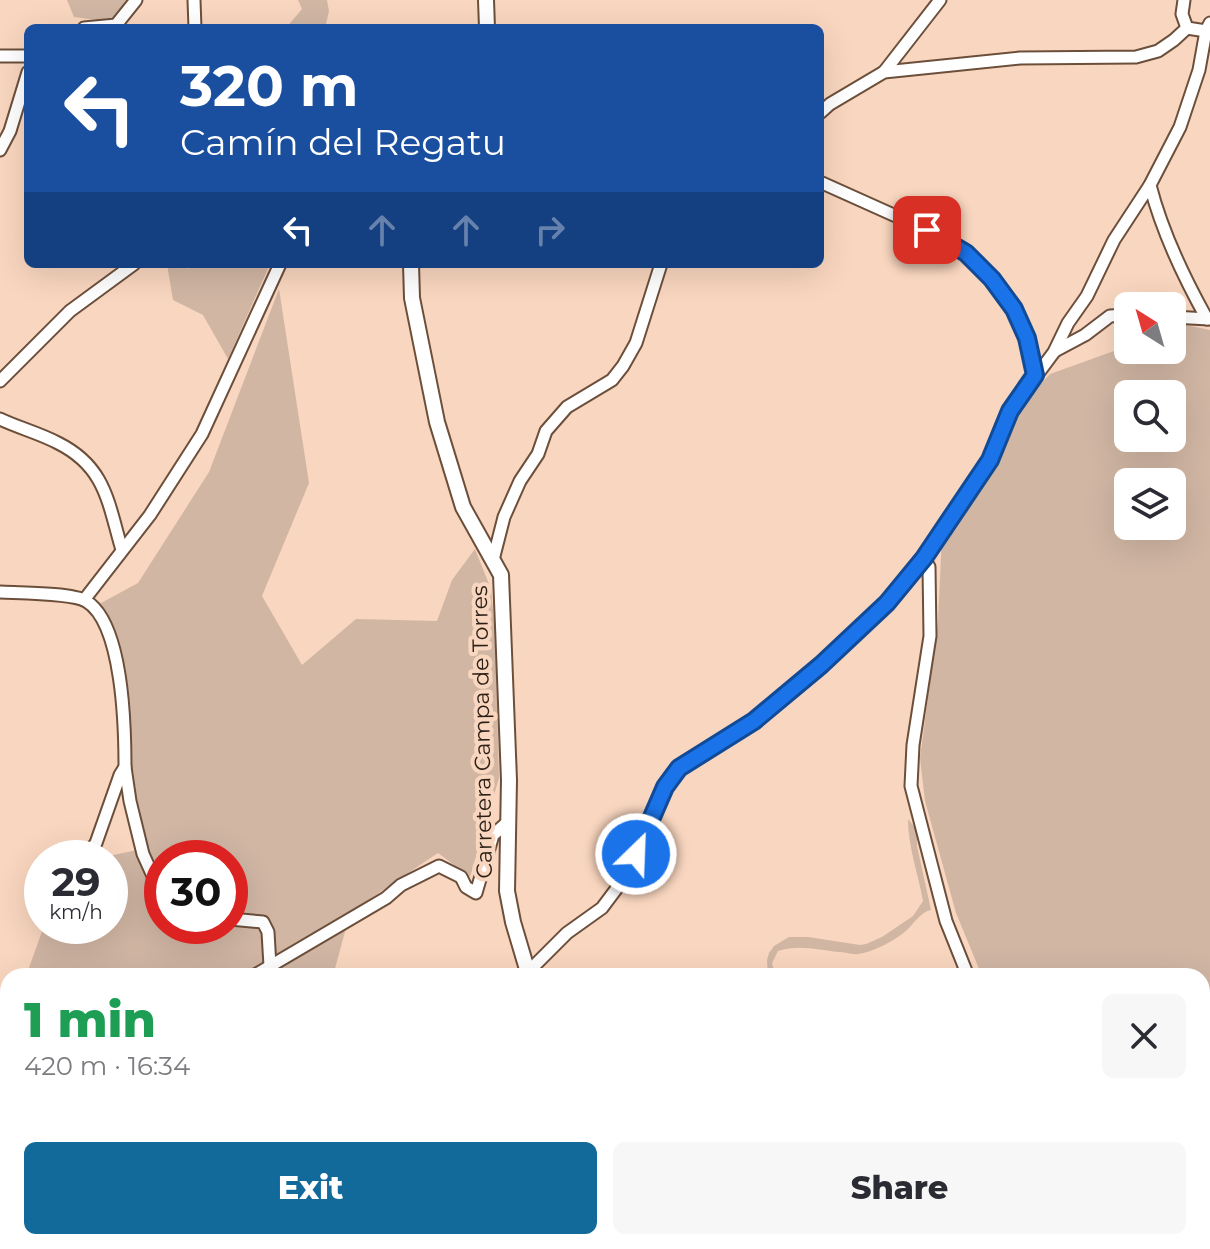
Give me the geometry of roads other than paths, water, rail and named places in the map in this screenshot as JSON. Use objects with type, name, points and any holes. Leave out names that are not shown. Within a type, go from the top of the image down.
[{"type":"street","points":[[117,24],[136,0]]},
{"type":"street","points":[[194,0],[195,24]]},
{"type":"street","points":[[486,0],[487,24]]},
{"type":"street","points":[[824,109],[884,72],[940,0]]},
{"type":"street","points":[[1184,0],[1182,14],[1187,28]]},
{"type":"street","points":[[534,968],[567,933],[602,908],[626,876],[665,787],[679,768],[754,721],[821,665],[887,603],[924,558],[990,460],[1010,411],[1054,352],[1068,323],[1087,296],[1114,240],[1150,185],[1180,127],[1199,70],[1208,27],[1187,28],[1158,51],[1136,57],[1020,58],[884,72]]},
{"type":"street","points":[[0,56],[24,56]]},
{"type":"street","points":[[0,150],[10,131],[24,85]]},
{"type":"street","points":[[824,184],[927,230],[966,253],[992,279],[1014,309],[1027,338],[1035,375]]},
{"type":"street","points":[[1150,185],[1185,280],[1208,319]]},
{"type":"street","points":[[0,381],[70,311],[129,268]]},
{"type":"street","points":[[84,600],[150,515],[202,434],[278,268]]},
{"type":"street","name":"Carretera Campa de Torres","points":[[411,268],[412,298],[437,422],[463,507],[501,575],[509,780],[507,891],[525,968]]},
{"type":"street","points":[[493,560],[504,517],[520,481],[538,454],[546,431],[567,407],[612,380],[623,366],[636,343],[660,268]]},
{"type":"street","points":[[1054,352],[1114,316]]},
{"type":"street","points":[[1186,318],[1208,319]]},
{"type":"street","points":[[0,419],[57,442],[86,461],[103,488],[122,550]]},
{"type":"street","points":[[924,558],[929,567],[930,636],[913,745],[911,786],[946,921],[965,968]]},
{"type":"street","points":[[0,592],[84,600],[96,609],[118,662],[125,767],[144,856]]},
{"type":"street","points":[[97,840],[125,767]]},
{"type":"street","points":[[267,968],[386,898],[401,885],[439,866],[461,877],[466,887],[476,893],[493,835],[509,821]]},
{"type":"street","points":[[248,921],[263,922],[268,932],[270,966]]}]
